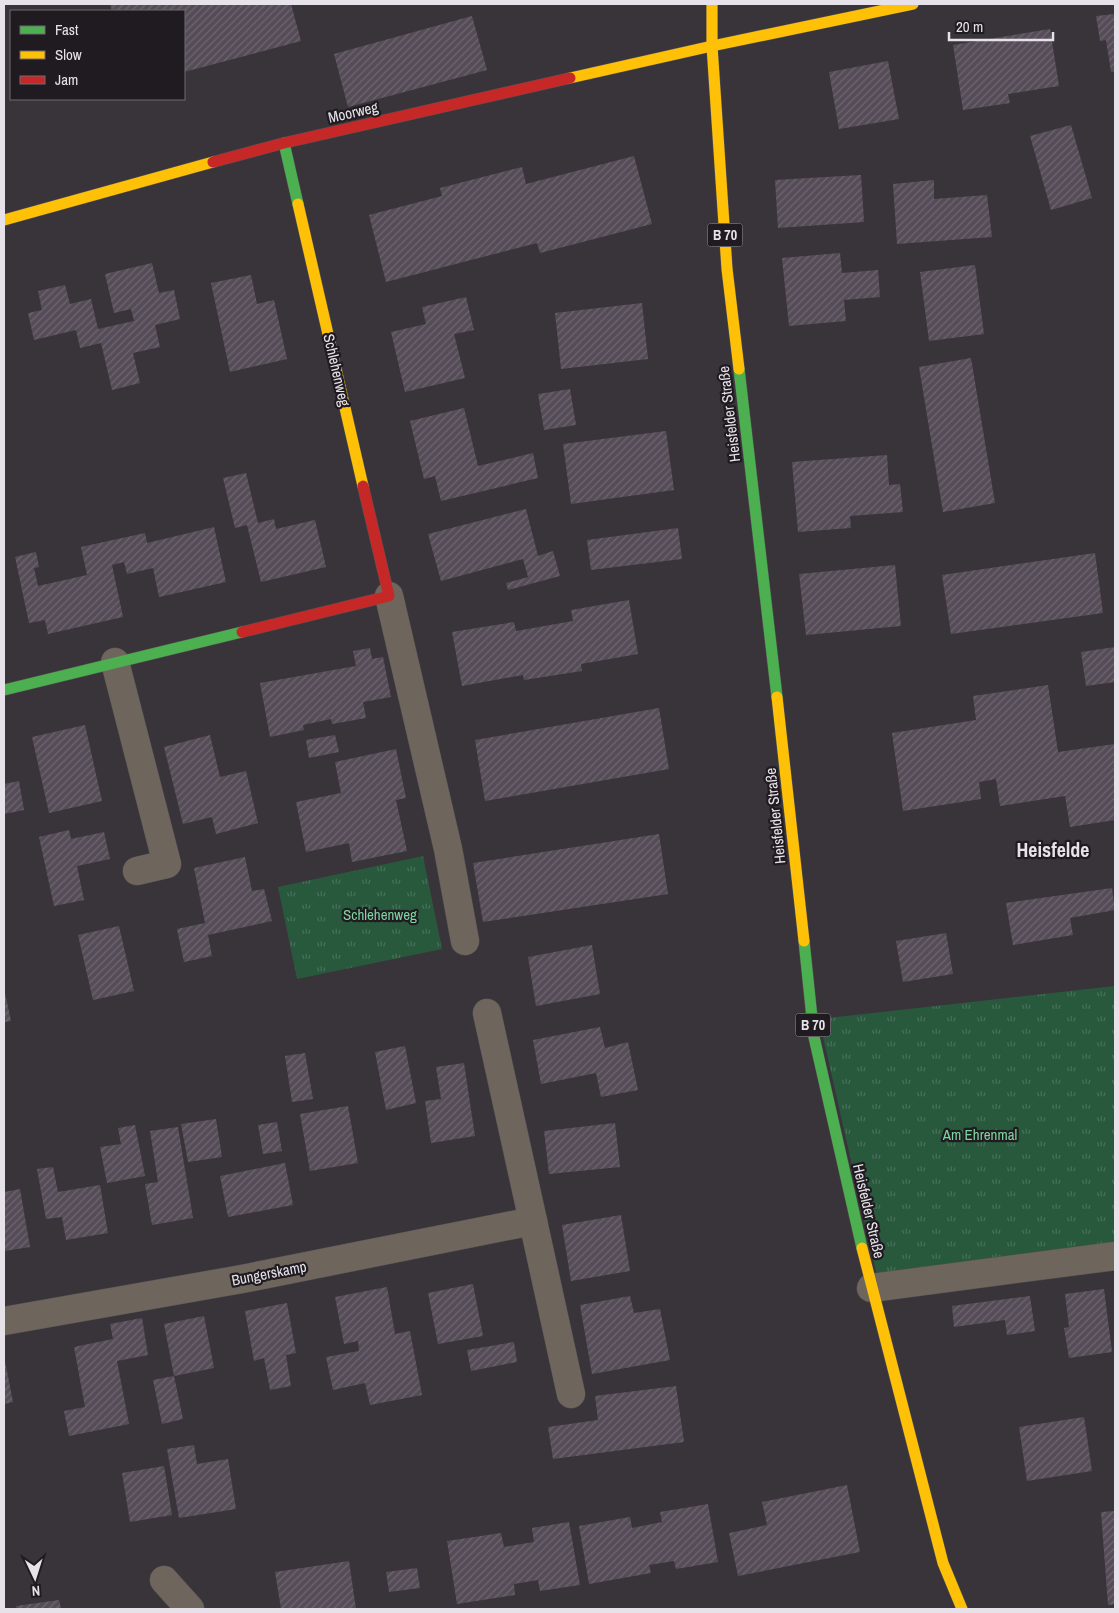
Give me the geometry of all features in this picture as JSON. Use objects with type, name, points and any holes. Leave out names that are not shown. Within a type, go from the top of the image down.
[{"type":"street","name":"Heisfelder Straße","points":[[712,4],[712,46],[728,279],[777,694],[814,1037],[871,1288],[943,1563],[962,1609]]},
{"type":"street","name":"Moorweg","points":[[4,220],[284,143],[712,46],[912,4]]},
{"type":"street","name":"Schlehenweg","points":[[284,143],[448,849],[466,942]]},
{"type":"street","points":[[4,690],[390,596]]},
{"type":"street","points":[[114,662],[167,864],[137,870]]},
{"type":"street","points":[[487,1012],[572,1394]]},
{"type":"street","name":"Bungerskamp","points":[[4,1321],[242,1279],[533,1221]]},
{"type":"street","points":[[871,1288],[1115,1256]]},
{"type":"street","points":[[164,1580],[190,1609]]},
{"type":"green space","name":"Schlehenweg","points":[[423,856],[442,949],[297,979],[278,887]]},
{"type":"green space","name":"Am Ehrenmal","points":[[1115,986],[1115,1249],[878,1280],[819,1019]]},
{"type":"building","points":[[110,4],[291,4],[301,41],[185,72],[185,10],[112,10]]},
{"type":"building","points":[[1115,14],[1115,71],[1111,72],[1106,40],[1100,41],[1096,16]]},
{"type":"building","points":[[472,16],[487,70],[348,107],[334,54]]},
{"type":"building","points":[[1050,29],[1059,86],[1008,94],[1010,103],[963,110],[953,45]]},
{"type":"building","points":[[888,61],[899,119],[839,129],[829,72]]},
{"type":"building","points":[[1071,125],[1092,198],[1051,210],[1030,136]]},
{"type":"building","points":[[634,156],[652,224],[540,253],[537,243],[386,282],[369,215],[442,196],[440,188],[522,167],[526,184]]},
{"type":"building","points":[[861,175],[864,222],[778,228],[775,180]]},
{"type":"building","points":[[934,180],[934,199],[987,195],[992,237],[897,244],[893,184]]},
{"type":"building","points":[[840,253],[842,273],[878,270],[880,297],[844,300],[846,321],[789,326],[782,258]]},
{"type":"building","points":[[152,263],[159,293],[174,290],[180,319],[155,325],[160,347],[133,353],[140,383],[112,390],[101,343],[80,348],[76,330],[34,340],[28,313],[42,310],[38,291],[65,285],[70,304],[91,299],[98,329],[134,321],[131,309],[114,313],[105,274]]},
{"type":"building","points":[[975,265],[984,334],[929,341],[920,272]]},
{"type":"building","points":[[251,275],[257,304],[274,300],[287,359],[230,372],[211,283]]},
{"type":"building","points":[[466,297],[474,330],[454,334],[465,378],[405,392],[391,332],[426,324],[422,307]]},
{"type":"building","points":[[642,303],[648,359],[561,369],[555,313]]},
{"type":"building","points":[[971,358],[995,503],[943,512],[919,367]]},
{"type":"building","points":[[570,389],[576,425],[544,430],[538,394]]},
{"type":"building","points":[[464,408],[478,466],[533,453],[538,478],[441,501],[435,476],[424,479],[410,421]]},
{"type":"building","points":[[666,431],[674,490],[571,504],[563,444]]},
{"type":"building","points":[[887,455],[889,485],[900,484],[903,512],[850,516],[851,528],[798,532],[792,462]]},
{"type":"building","points":[[246,473],[258,523],[274,519],[276,529],[315,520],[326,567],[261,582],[247,525],[235,528],[223,478]]},
{"type":"building","points":[[526,509],[538,556],[553,551],[560,576],[508,590],[506,583],[528,577],[523,559],[441,581],[428,534]]},
{"type":"building","points":[[214,527],[226,582],[159,597],[153,568],[127,574],[124,562],[112,565],[123,617],[48,634],[45,620],[29,623],[15,557],[36,552],[39,567],[34,568],[38,586],[87,575],[81,547],[145,533],[147,543]]},
{"type":"building","points":[[678,528],[682,559],[591,570],[587,540]]},
{"type":"building","points":[[1095,553],[1103,613],[951,634],[942,575]]},
{"type":"building","points":[[895,565],[901,626],[806,635],[799,574]]},
{"type":"building","points":[[629,600],[638,654],[581,664],[582,671],[524,680],[523,675],[462,686],[452,632],[514,622],[516,631],[573,621],[571,610]]},
{"type":"building","points":[[1115,647],[1115,682],[1086,686],[1081,652]]},
{"type":"building","points":[[370,648],[372,659],[383,657],[391,697],[363,702],[366,718],[332,724],[331,719],[303,725],[304,730],[270,737],[260,683],[356,666],[353,651]]},
{"type":"building","points":[[1048,685],[1058,752],[1115,744],[1115,820],[1070,827],[1065,796],[1000,806],[996,779],[979,782],[981,799],[903,811],[892,733],[976,720],[973,696]]},
{"type":"building","points":[[659,708],[669,769],[485,801],[475,740]]},
{"type":"building","points":[[85,725],[102,801],[49,813],[32,737]]},
{"type":"building","points":[[210,735],[220,777],[246,771],[258,823],[216,834],[212,817],[183,824],[164,747]]},
{"type":"building","points":[[335,735],[339,752],[309,758],[306,740]]},
{"type":"building","points":[[396,749],[406,798],[396,800],[407,851],[352,862],[349,843],[306,852],[296,802],[341,793],[335,762]]},
{"type":"building","points":[[19,781],[24,810],[4,814],[4,784]]},
{"type":"building","points":[[69,830],[71,839],[104,832],[110,859],[77,866],[84,900],[54,906],[39,837]]},
{"type":"building","points":[[659,834],[668,894],[483,922],[473,863]]},
{"type":"building","points":[[245,857],[252,891],[264,889],[272,921],[208,935],[212,956],[184,962],[177,929],[205,923],[194,868]]},
{"type":"building","points":[[1112,888],[1115,910],[1070,918],[1073,935],[1013,945],[1006,903]]},
{"type":"building","points":[[119,926],[134,991],[93,1000],[78,935]]},
{"type":"building","points":[[946,933],[953,974],[903,982],[896,941]]},
{"type":"building","points":[[592,945],[600,994],[536,1006],[528,957]]},
{"type":"building","points":[[4,988],[11,1021],[4,1022]]},
{"type":"building","points":[[600,1027],[605,1048],[628,1042],[638,1090],[601,1097],[596,1073],[541,1084],[533,1040]]},
{"type":"building","points":[[405,1046],[416,1103],[386,1110],[375,1052]]},
{"type":"building","points":[[305,1053],[313,1099],[292,1102],[285,1056]]},
{"type":"building","points":[[464,1063],[475,1136],[431,1143],[425,1101],[441,1099],[436,1067]]},
{"type":"building","points":[[348,1106],[358,1163],[310,1171],[300,1114]]},
{"type":"building","points":[[216,1119],[222,1157],[188,1162],[181,1124]]},
{"type":"building","points":[[277,1122],[282,1151],[263,1154],[258,1125]]},
{"type":"building","points":[[615,1123],[620,1167],[549,1174],[544,1131]]},
{"type":"building","points":[[135,1125],[145,1176],[107,1183],[100,1147],[121,1144],[118,1128]]},
{"type":"building","points":[[178,1127],[193,1218],[152,1225],[145,1184],[158,1182],[150,1131]]},
{"type":"building","points":[[285,1163],[293,1205],[228,1217],[220,1176]]},
{"type":"building","points":[[53,1167],[58,1192],[100,1185],[108,1233],[66,1240],[62,1217],[46,1219],[37,1169]]},
{"type":"building","points":[[20,1189],[30,1247],[4,1251],[4,1192]]},
{"type":"building","points":[[621,1215],[630,1271],[571,1281],[562,1225]]},
{"type":"building","points":[[473,1284],[483,1336],[438,1344],[428,1293]]},
{"type":"building","points":[[387,1287],[395,1334],[410,1331],[422,1395],[370,1405],[365,1383],[333,1390],[326,1357],[359,1351],[358,1341],[344,1344],[335,1297]]},
{"type":"building","points":[[1104,1289],[1112,1352],[1069,1358],[1064,1328],[1069,1327],[1065,1294]]},
{"type":"building","points":[[630,1296],[634,1313],[660,1309],[670,1360],[592,1374],[580,1305]]},
{"type":"building","points":[[1030,1296],[1035,1331],[1007,1335],[1005,1320],[954,1327],[952,1306]]},
{"type":"building","points":[[287,1303],[296,1353],[286,1355],[291,1386],[270,1390],[264,1358],[254,1361],[245,1311]]},
{"type":"building","points":[[204,1316],[214,1368],[174,1376],[164,1324]]},
{"type":"building","points":[[142,1318],[148,1355],[117,1361],[129,1424],[69,1436],[64,1411],[85,1407],[74,1347],[113,1339],[110,1324]]},
{"type":"building","points":[[514,1342],[517,1362],[471,1371],[467,1350]]},
{"type":"building","points":[[4,1356],[13,1402],[4,1404]]},
{"type":"building","points":[[174,1376],[183,1419],[162,1424],[153,1380]]},
{"type":"building","points":[[676,1386],[684,1442],[553,1459],[548,1427],[598,1420],[595,1396]]},
{"type":"building","points":[[1084,1417],[1092,1471],[1027,1481],[1019,1427]]},
{"type":"building","points":[[194,1445],[197,1464],[228,1459],[236,1509],[179,1518],[167,1449]]},
{"type":"building","points":[[164,1466],[172,1515],[130,1522],[122,1473]]},
{"type":"building","points":[[847,1485],[860,1552],[738,1576],[729,1533],[767,1525],[762,1502]]},
{"type":"building","points":[[708,1504],[718,1562],[676,1569],[674,1561],[649,1565],[651,1573],[589,1584],[579,1526],[630,1517],[632,1528],[662,1522],[660,1512]]},
{"type":"building","points":[[1115,1511],[1115,1604],[1108,1605],[1101,1512]]},
{"type":"building","points":[[569,1522],[580,1585],[540,1591],[538,1580],[514,1584],[515,1595],[457,1604],[447,1541],[501,1533],[504,1547],[534,1542],[532,1528]]},
{"type":"building","points":[[349,1561],[356,1609],[281,1609],[275,1572]]},
{"type":"building","points":[[417,1568],[420,1588],[389,1592],[386,1572]]},
{"type":"building","points":[[59,1600],[61,1609],[17,1609],[16,1606]]},
{"type":"traffic: fast","points":[[284,143],[298,204]]},
{"type":"traffic: fast","points":[[739,369],[777,697]]},
{"type":"traffic: fast","points":[[4,690],[242,632]]},
{"type":"traffic: fast","points":[[804,941],[814,1037],[862,1248]]},
{"type":"traffic: slow","points":[[712,4],[712,46],[727,269],[739,369]]},
{"type":"traffic: slow","points":[[570,78],[913,4]]},
{"type":"traffic: slow","points":[[4,220],[213,162]]},
{"type":"traffic: slow","points":[[298,204],[363,486]]},
{"type":"traffic: slow","points":[[777,697],[804,941]]},
{"type":"traffic: slow","points":[[862,1248],[943,1563],[962,1609]]},
{"type":"traffic: jam","points":[[213,162],[284,143],[570,78]]},
{"type":"traffic: jam","points":[[242,632],[389,596],[363,486]]},
{"type":"district","name":"Heisfelde","points":[[1053,849]]}]
